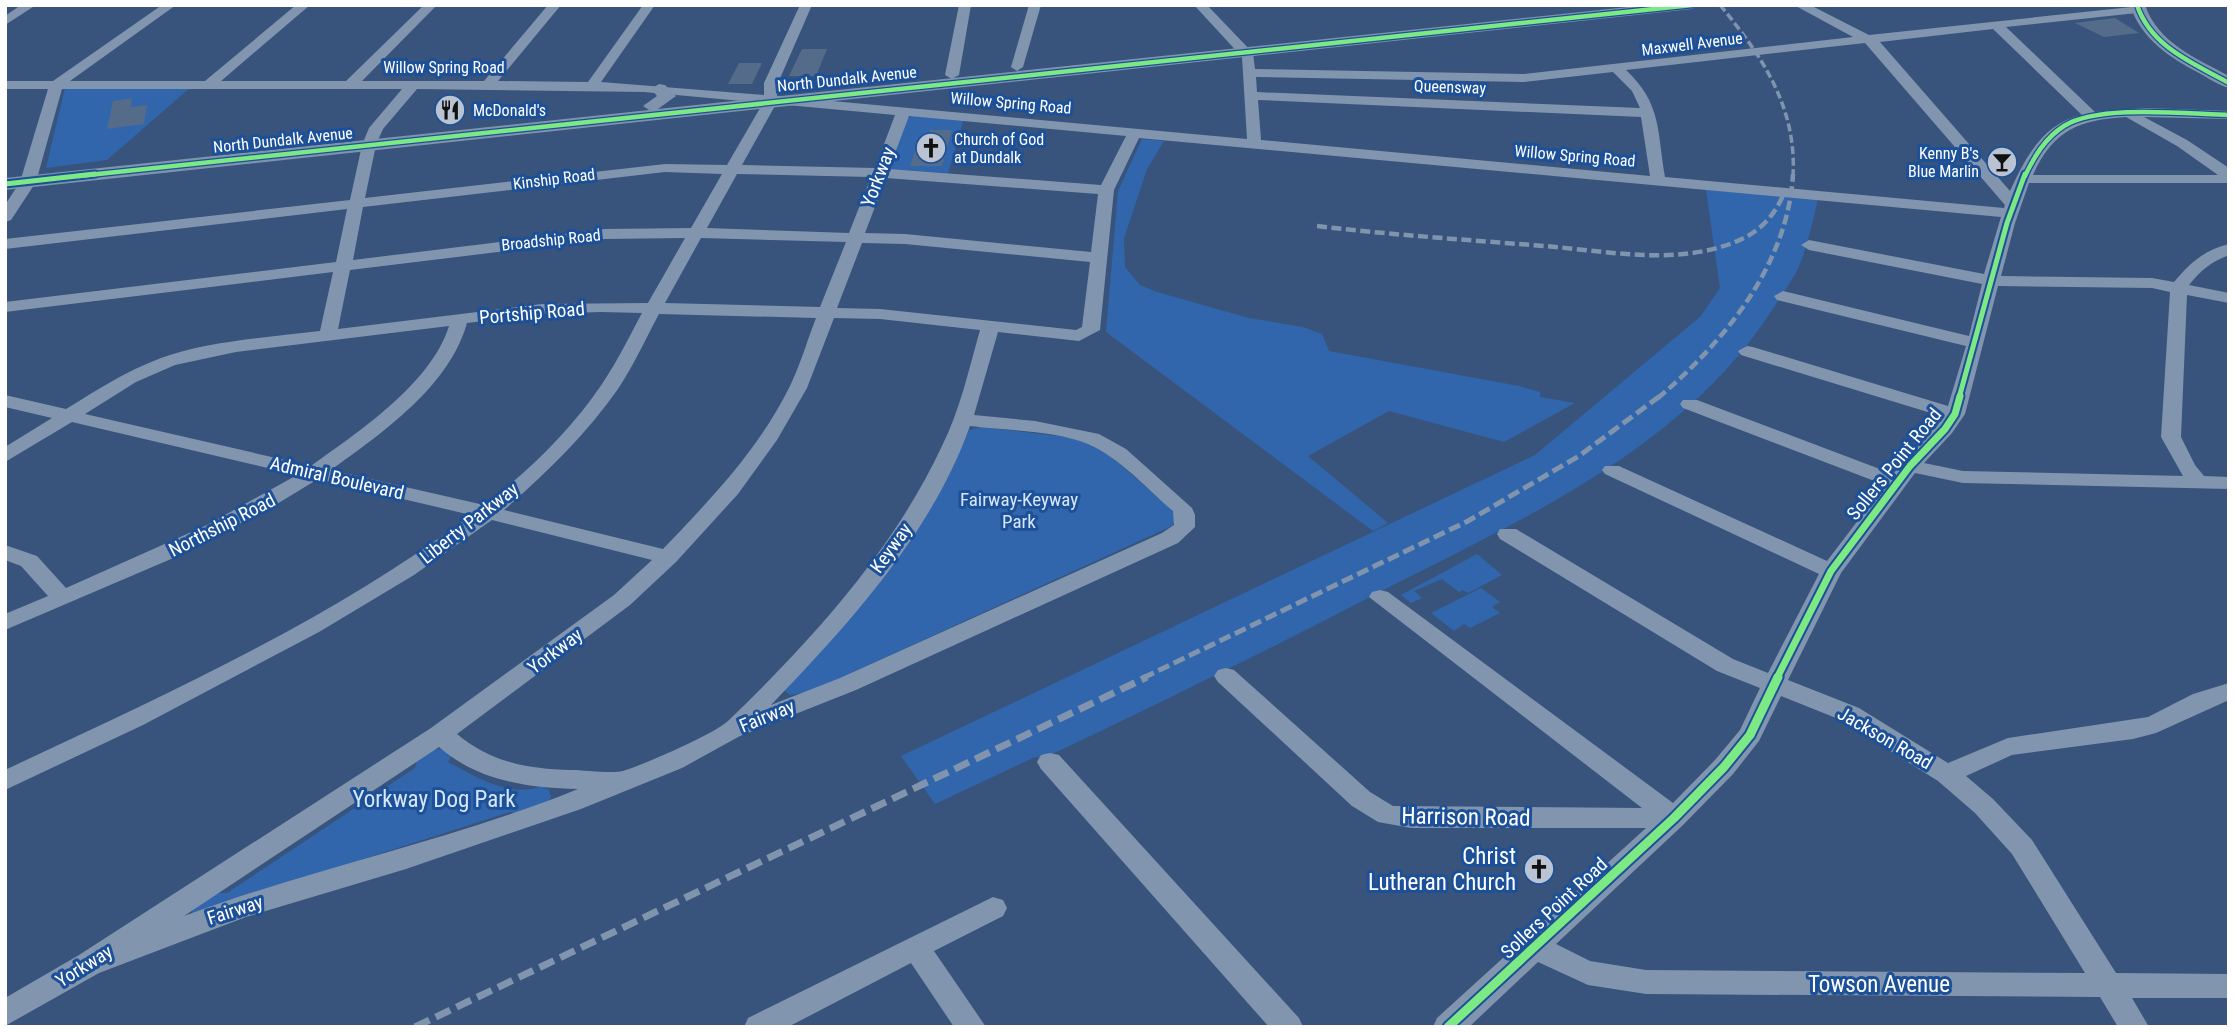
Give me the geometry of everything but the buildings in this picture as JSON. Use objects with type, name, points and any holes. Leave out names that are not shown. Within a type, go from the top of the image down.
[{"type":"main road","name":"North Dundalk Avenue","points":[[5,176],[29,177],[774,98],[1241,47],[1590,5]]},
{"type":"main road","name":"North Dundalk Avenue","points":[[370,141],[652,106],[744,97],[774,98],[1017,67],[1692,5]]},
{"type":"main road","points":[[2137,7],[2145,25],[2162,42],[2229,83]]},
{"type":"main road","points":[[652,106],[668,96],[659,89]]},
{"type":"main road","name":"North Dundalk Avenue","points":[[5,184],[29,177]]},
{"type":"street","points":[[5,21],[30,5]]},
{"type":"street","points":[[5,217],[29,177],[56,85],[170,5]]},
{"type":"street","points":[[208,85],[304,5]]},
{"type":"street","points":[[351,84],[431,5]]},
{"type":"street","points":[[488,85],[555,5]]},
{"type":"street","points":[[592,86],[649,5]]},
{"type":"street","name":"Liberty Parkway","points":[[5,781],[211,680],[352,606],[443,547],[531,476],[594,409],[624,365],[774,98],[771,83],[806,5]]},
{"type":"street","points":[[952,75],[965,5]]},
{"type":"street","points":[[1017,67],[1035,5]]},
{"type":"street","points":[[1200,5],[1248,56],[1254,144]]},
{"type":"street","points":[[1800,5],[1874,43],[2012,208]]},
{"type":"street","name":"Maxwell Avenue","points":[[1250,73],[1501,79],[1618,70],[2137,7]]},
{"type":"street","points":[[1995,24],[2092,117]]},
{"type":"street","points":[[1618,70],[1638,89],[1648,113],[1658,181]]},
{"type":"street","points":[[328,336],[370,141],[414,85]]},
{"type":"street","name":"Willow Spring Road","points":[[6,86],[592,86],[744,97]]},
{"type":"street","name":"Queensway","points":[[1251,96],[1648,113]]},
{"type":"street","name":"Willow Spring Road","points":[[774,98],[1658,181],[2012,208]]},
{"type":"street","name":"Yorkway","points":[[5,1013],[89,964],[440,734],[622,600],[668,557],[727,495],[778,423],[798,388],[904,111]]},
{"type":"street","points":[[2130,114],[2182,144],[2229,177]]},
{"type":"street","name":"Sollers Point Road","points":[[1448,1027],[1674,818],[1724,767],[1750,735],[1831,571],[1904,475],[1955,414],[2012,208],[2023,179],[2043,143],[2053,132],[2070,122],[2092,117],[2130,114],[2229,115]]},
{"type":"street","points":[[1099,258],[1106,190],[1135,132]]},
{"type":"street","name":"Kinship Road","points":[[5,244],[633,170],[974,177],[1106,190]]},
{"type":"street","points":[[2023,179],[2229,177]]},
{"type":"street","name":"Broadship Road","points":[[5,307],[605,234],[698,233],[905,239],[1099,258]]},
{"type":"street","points":[[1809,245],[1992,281],[2152,283],[2229,299]]},
{"type":"street","points":[[2199,483],[2186,467],[2171,437],[2179,288],[2196,266],[2208,257],[2229,250]]},
{"type":"street","name":"Portship Road","points":[[5,456],[129,378],[170,361],[236,347],[556,308],[880,314],[1062,335],[1086,334],[1091,330],[1099,258]]},
{"type":"street","points":[[1783,296],[1976,343]]},
{"type":"street","name":"Northship Road","points":[[5,622],[214,530],[316,472],[375,427],[411,394],[445,353],[460,319]]},
{"type":"street","name":"Keyway","points":[[731,730],[781,681],[880,564],[926,496],[963,420],[990,328]]},
{"type":"street","points":[[1747,351],[1955,414]]},
{"type":"street","name":"Admiral Boulevard","points":[[5,401],[316,472],[668,557]]},
{"type":"street","points":[[1690,404],[1904,475],[2229,483]]},
{"type":"street","name":"Fairway","points":[[89,964],[240,907],[396,862],[506,826],[673,761],[731,730],[848,684],[1170,538],[1184,527],[1185,515],[1182,508],[1107,445],[1065,431],[963,420]]},
{"type":"street","points":[[1612,470],[1831,571]]},
{"type":"street","name":"Jackson Road","points":[[1508,534],[1725,665],[1850,714],[1947,774],[1984,806],[2022,847],[2134,1027]]},
{"type":"street","points":[[5,552],[29,561],[62,598]]},
{"type":"street","points":[[1380,597],[1674,818]]},
{"type":"street","name":"Harrison Road","points":[[1226,676],[1361,799],[1387,815],[1411,818],[1674,818]]},
{"type":"street","points":[[1947,774],[2008,747],[2133,730],[2156,724],[2202,700],[2229,691]]},
{"type":"street","points":[[440,734],[455,749],[478,764],[502,772],[553,778],[622,780]]},
{"type":"street","points":[[1050,762],[1288,1027]]},
{"type":"street","points":[[759,1027],[993,908]]},
{"type":"street","name":"Towson Avenue","points":[[1537,947],[1570,968],[1605,978],[1646,982],[2229,986]]},
{"type":"street","points":[[916,948],[971,1027]]},
{"type":"green space","points":[[192,86],[107,160],[46,168],[65,88]]},
{"type":"green space","points":[[912,115],[964,118],[948,173],[888,169],[907,119]]},
{"type":"green space","points":[[1142,139],[1164,141],[1147,169],[1124,238],[1125,267],[1140,285],[1249,318],[1303,327],[1322,334],[1329,351],[1519,386],[1540,392],[1540,397],[1575,403],[1504,442],[1389,411],[1308,456],[1388,523],[1373,531],[1106,332],[1118,191]]},
{"type":"green space","points":[[1706,190],[1818,198],[1800,264],[1772,310],[1735,360],[1692,404],[1644,443],[1592,478],[1483,540],[1126,719],[1044,758],[1035,757],[935,804],[901,756],[1535,455],[1701,316],[1720,288]]},
{"type":"green space","name":"Fairway-Keyway Park","points":[[981,427],[1083,439],[1100,447],[1174,511],[1176,518],[1172,526],[812,691],[790,695],[785,691],[790,677],[938,493],[969,430]]},
{"type":"green space","points":[[1477,554],[1502,575],[1468,593],[1463,590],[1459,592],[1442,579],[1414,591],[1422,598],[1411,603],[1401,595]]},
{"type":"green space","points":[[1481,588],[1500,602],[1492,607],[1500,613],[1470,628],[1464,624],[1454,631],[1431,613]]},
{"type":"green space","name":"Yorkway Dog Park","points":[[443,749],[452,755],[448,762],[481,779],[518,790],[541,786],[549,790],[551,798],[532,810],[510,812],[192,914],[193,908],[216,893],[227,893],[415,768],[417,760],[431,750]]},
{"type":"railway","points":[[1720,5],[1763,63],[1774,84],[1789,127],[1793,174]]},
{"type":"railway","points":[[1658,398],[1706,352],[1748,299],[1779,240],[1793,174]]},
{"type":"railway","points":[[1317,226],[1638,255],[1685,254],[1730,244],[1757,230],[1776,209],[1785,191]]},
{"type":"railway","points":[[1143,678],[1468,521],[1579,456],[1660,396]]},
{"type":"railway","points":[[415,1027],[1147,677]]},
{"type":"cycle path","points":[[5,184],[1692,5]]},
{"type":"cycle path","points":[[2137,5],[2142,19],[2161,42],[2188,61],[2229,83]]},
{"type":"cycle path","points":[[1448,1027],[1674,818],[1724,767],[1750,735],[1831,571],[1910,466],[1945,429],[1955,414],[2007,223],[2031,162],[2047,139],[2065,125],[2100,115],[2145,112],[2229,115]]},
{"type":"place","name":"McDonald's","points":[[450,110]]},
{"type":"place","name":"Church of God at Dundalk","points":[[931,148]]},
{"type":"place","name":"Kenny B's Blue Marlin","points":[[2002,162]]},
{"type":"place","name":"Christ Lutheran Church","points":[[1539,869]]}]
